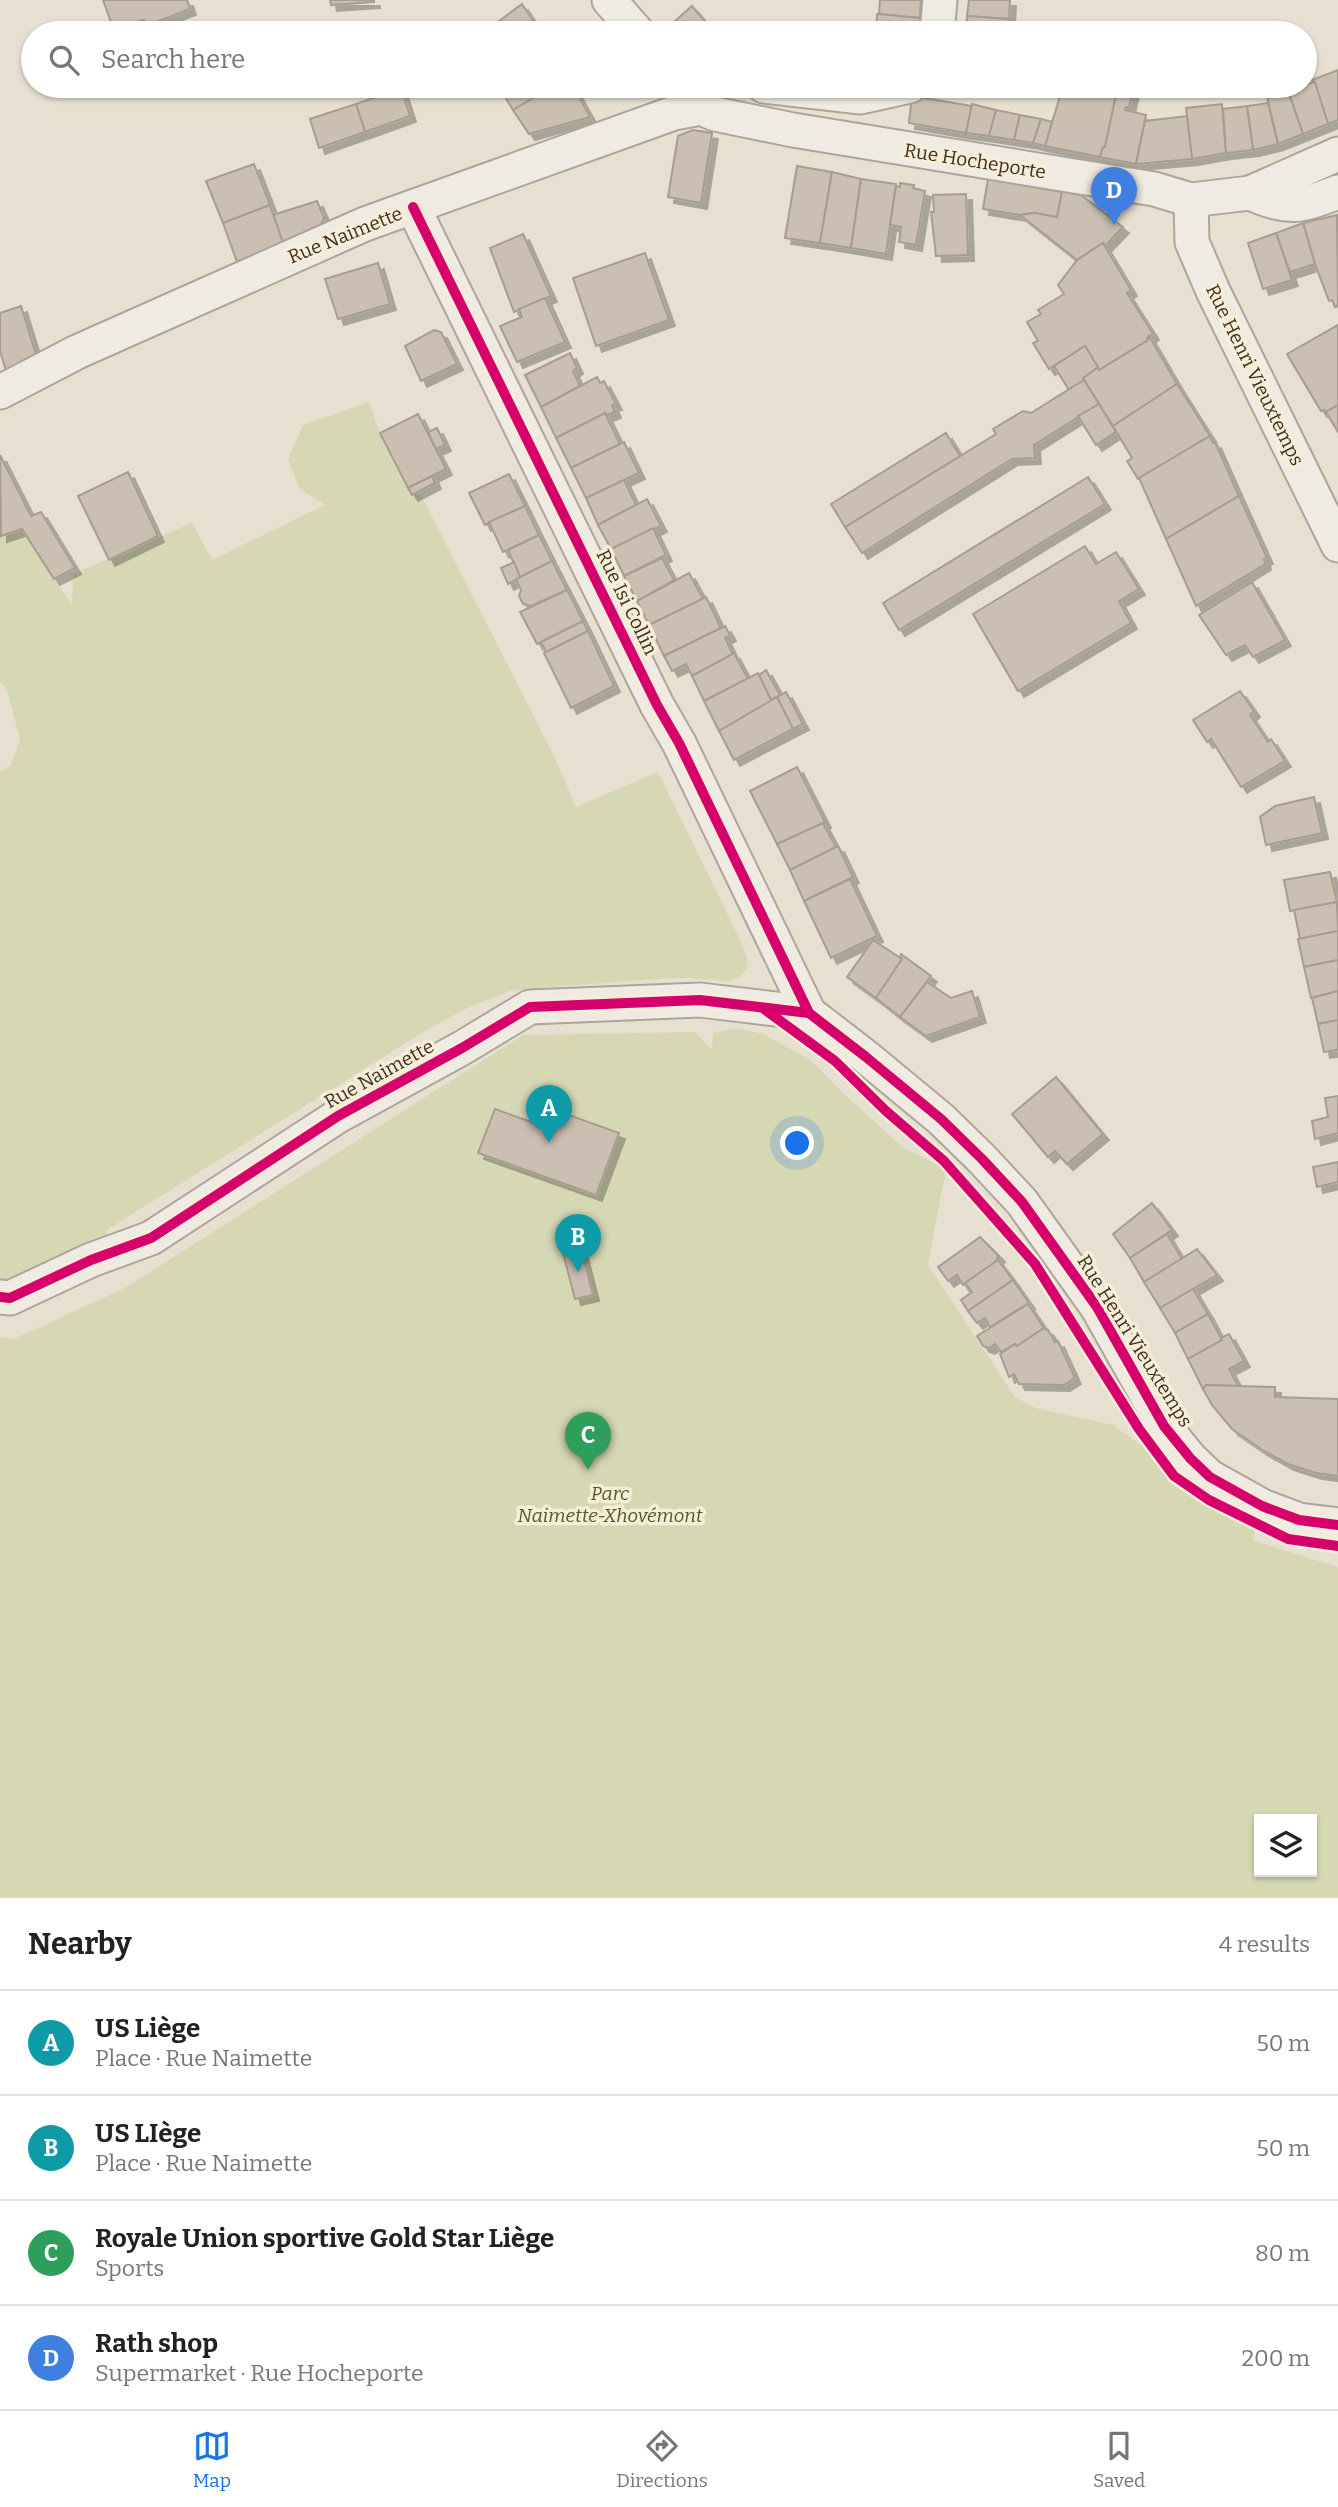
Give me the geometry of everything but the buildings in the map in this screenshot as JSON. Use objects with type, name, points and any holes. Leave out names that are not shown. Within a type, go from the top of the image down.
[{"type":"street","points":[[609,0],[627,21]]},
{"type":"street","points":[[938,21],[940,0]]},
{"type":"street","name":"Rue Naimette","points":[[0,392],[77,352],[365,224],[674,113],[688,98]]},
{"type":"street","name":"Rue Hocheporte","points":[[699,98],[715,114],[793,130],[1154,190],[1191,201],[1250,193],[1338,154]]},
{"type":"street","name":"Rue Hocheporte","points":[[1250,193],[1280,205],[1303,205],[1338,192]]},
{"type":"street","name":"Rue Henri Vieuxtemps","points":[[1191,201],[1192,242],[1338,545]]},
{"type":"street","name":"Rue Isi Collin","points":[[413,207],[657,705],[679,743],[809,1013]]},
{"type":"street","name":"Rue Naimette","points":[[0,1297],[10,1298],[92,1260],[151,1238],[338,1116],[530,1007],[700,1000],[809,1013]]},
{"type":"street","name":"Rue Henri Vieuxtemps","points":[[809,1013],[941,1119],[1022,1202],[1097,1307],[1164,1426],[1190,1458],[1210,1477],[1262,1506],[1299,1520],[1338,1525]]},
{"type":"green space","points":[[369,402],[380,433],[408,488],[412,495],[419,491],[555,758],[576,807],[658,772],[742,944],[747,957],[747,968],[740,977],[727,981],[686,978],[513,990],[467,1008],[425,1031],[105,1231],[110,1242],[46,1274],[0,1283],[0,772],[11,765],[20,739],[7,690],[0,681],[0,534],[1,536],[22,529],[72,605],[73,574],[192,523],[212,560],[325,505],[300,489],[288,459],[303,425]]},
{"type":"green space","name":"Parc Naimette-Xhovémont","points":[[735,1028],[763,1034],[811,1060],[902,1147],[948,1170],[928,1265],[1015,1397],[1035,1408],[1113,1425],[1256,1528],[1252,1540],[1338,1567],[1338,1898],[0,1898],[0,1337],[14,1339],[125,1288],[523,1035],[695,1032],[712,1050],[713,1033]]},
{"type":"cycle path","points":[[413,207],[657,705],[679,743],[809,1013],[941,1119],[1022,1202],[1097,1307],[1164,1426],[1190,1458],[1210,1477],[1262,1506],[1299,1520],[1338,1525]]},
{"type":"cycle path","points":[[0,1297],[10,1298],[91,1260],[151,1238],[338,1116],[530,1007],[700,1000],[809,1013]]},
{"type":"cycle path","points":[[764,1009],[835,1061],[886,1111],[944,1161],[1035,1264],[1139,1429],[1174,1476],[1209,1500],[1288,1539],[1338,1546]]},
{"type":"place","name":"Rath shop","points":[[1114,225]]},
{"type":"place","name":"US Liège","points":[[549,1143]]},
{"type":"place","name":"US LIège","points":[[578,1272]]},
{"type":"place","name":"Royale Union sportive Gold Star Liège","points":[[588,1470]]}]
